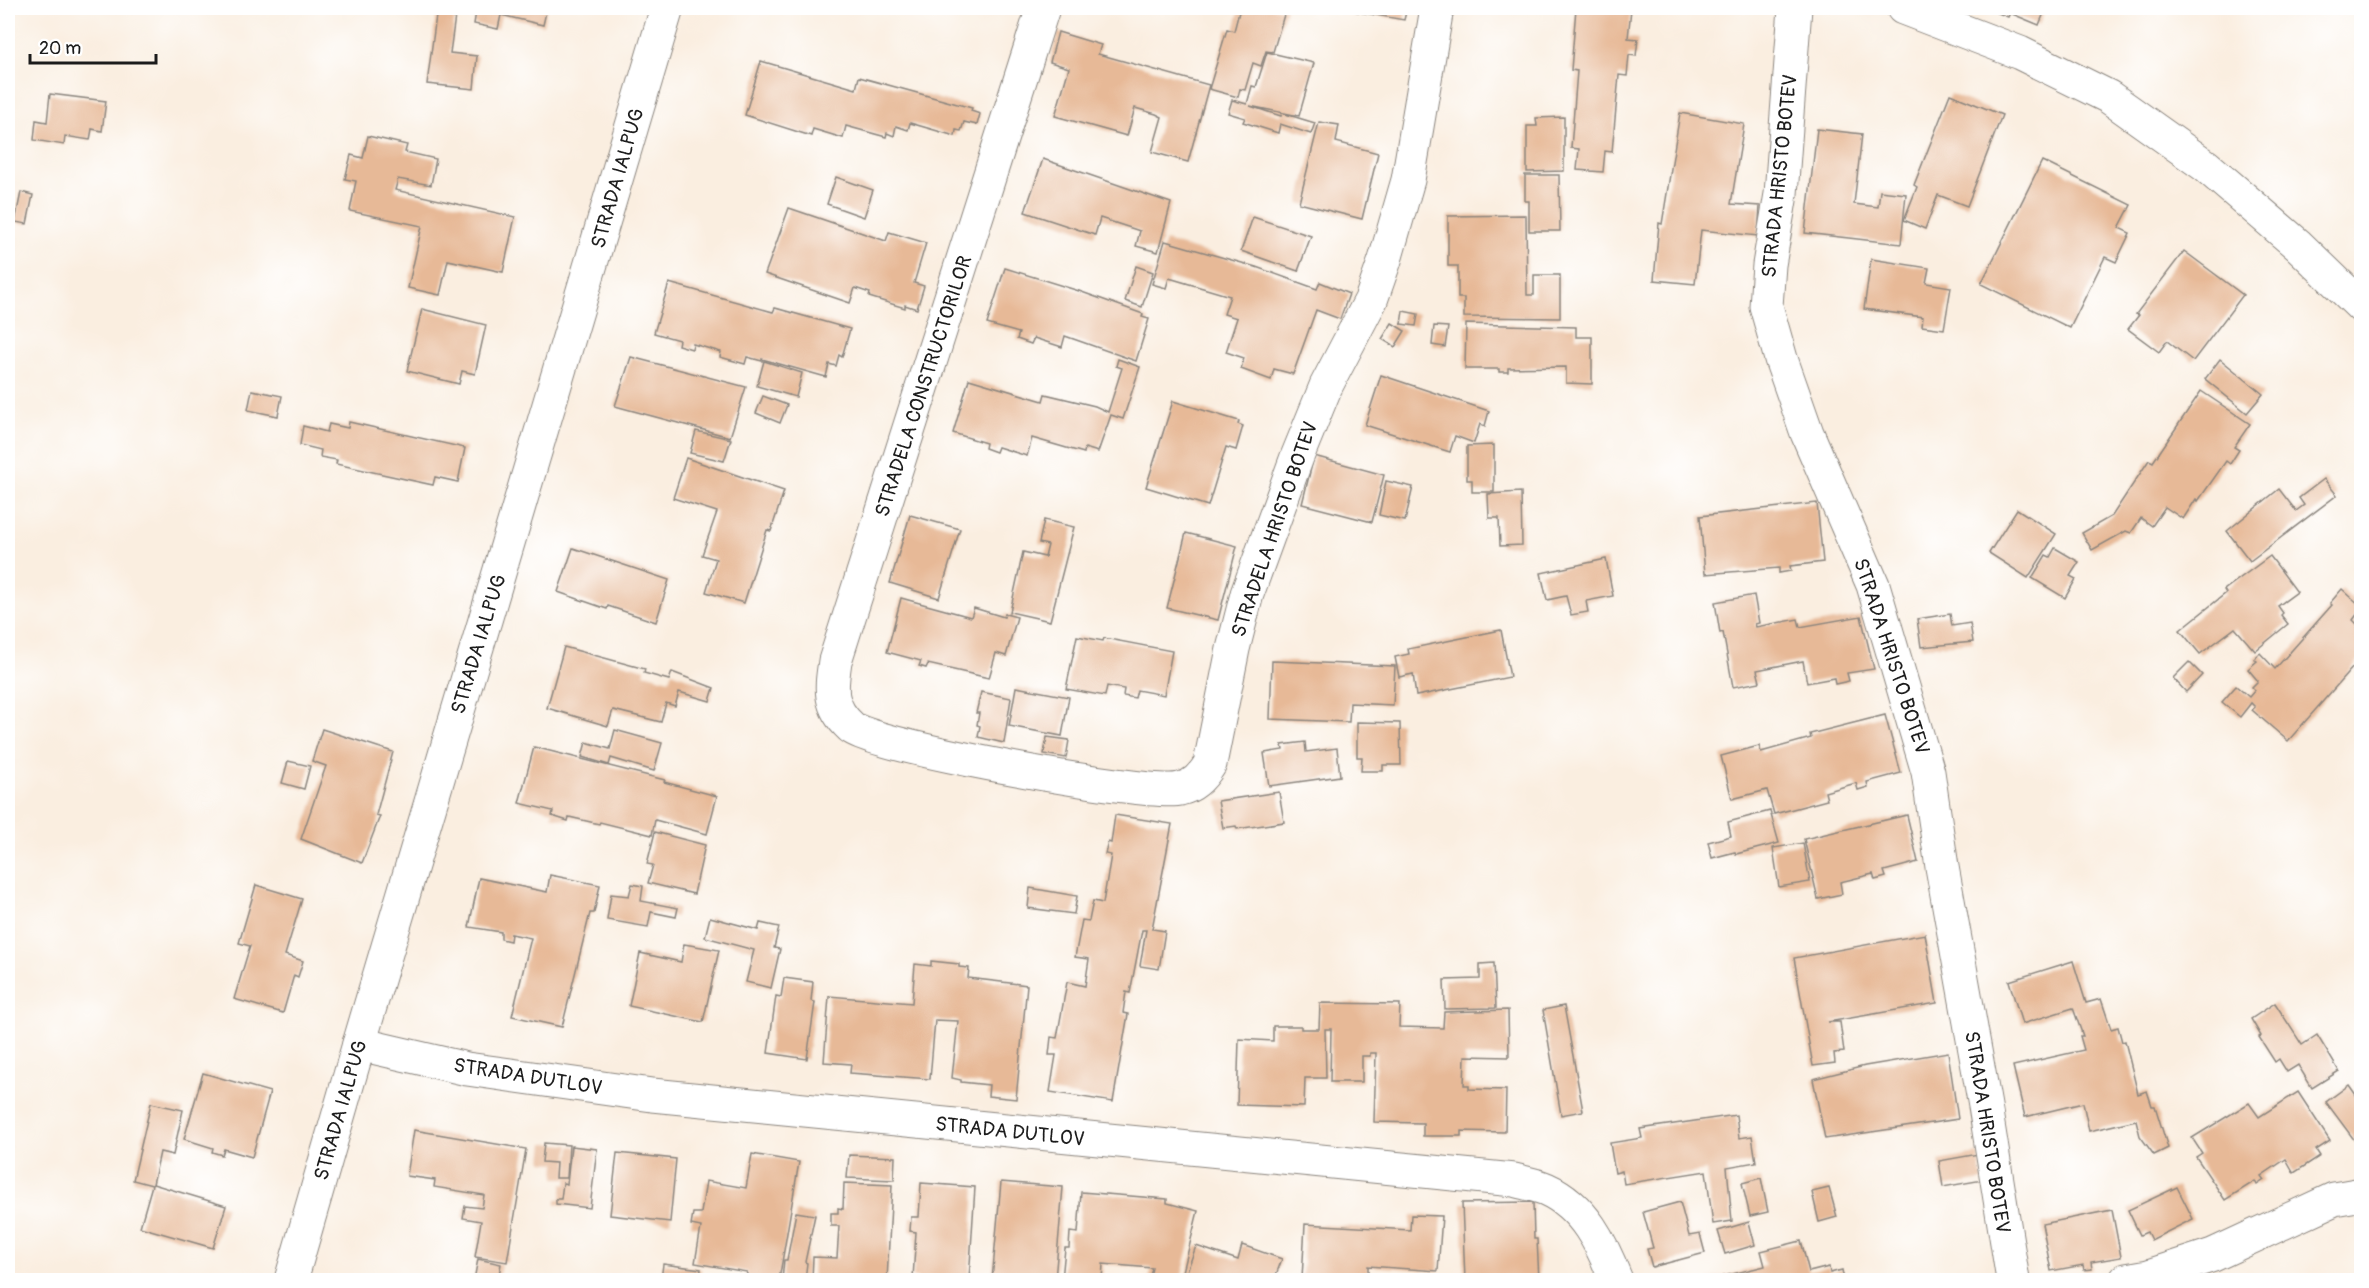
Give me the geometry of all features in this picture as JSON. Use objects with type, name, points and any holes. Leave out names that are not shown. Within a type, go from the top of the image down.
[{"type":"street","name":"STRADA IALPUG","points":[[291,1281],[359,1044],[667,8]]},
{"type":"street","name":"STRADELA CONSTRUCTORILOR","points":[[884,740],[853,729],[839,714],[830,691],[835,661],[1043,8]]},
{"type":"street","name":"STRADELA HRISTO BOTEV","points":[[884,740],[985,763],[1078,780],[1159,790],[1178,790],[1191,785],[1203,776],[1210,764],[1233,649],[1247,594],[1322,396],[1371,300],[1385,260],[1408,180],[1437,8]]},
{"type":"street","name":"STRADA HRISTO BOTEV","points":[[1795,8],[1780,194],[1769,265],[1767,306],[1780,359],[1807,434],[1873,585],[1928,772],[2013,1281]]},
{"type":"street","points":[[1904,8],[2019,53],[2109,97],[2206,166],[2298,245],[2360,303]]},
{"type":"street","name":"STRADA DUTLOV","points":[[359,1044],[467,1068],[652,1095],[1514,1180],[1545,1189],[1569,1202],[1604,1248],[1616,1281]]},
{"type":"street","points":[[2126,1281],[2213,1255],[2334,1199],[2361,1194]]},
{"type":"building","points":[[437,8],[547,8],[543,25],[501,15],[498,29],[474,24],[476,12],[456,9],[450,53],[477,56],[474,89],[427,84]]},
{"type":"building","points":[[1240,8],[1286,8],[1273,52],[1266,51],[1261,66],[1253,63],[1245,90],[1240,89],[1238,97],[1209,89],[1227,29],[1234,31]]},
{"type":"building","points":[[1336,8],[1407,8],[1404,20]]},
{"type":"building","points":[[1576,8],[1631,9],[1628,38],[1638,39],[1636,56],[1629,55],[1627,76],[1619,75],[1612,152],[1605,151],[1603,172],[1577,170],[1579,149],[1571,148],[1577,71],[1571,70]]},
{"type":"building","points":[[1992,8],[2046,8],[2039,25],[2010,13],[2008,17],[1991,10]]},
{"type":"building","points":[[1058,32],[1101,45],[1098,54],[1209,85],[1188,162],[1152,152],[1162,117],[1156,114],[1135,108],[1127,136],[1055,116],[1069,68],[1050,62]]},
{"type":"building","points":[[1267,52],[1314,63],[1299,116],[1250,106],[1281,116],[1282,113],[1315,123],[1311,134],[1280,124],[1278,133],[1243,122],[1245,118],[1228,113],[1232,100],[1247,104],[1252,86],[1256,87]]},
{"type":"building","points":[[761,61],[856,89],[859,77],[972,108],[971,111],[980,114],[977,125],[964,122],[961,131],[956,130],[955,136],[910,123],[908,130],[896,126],[894,136],[887,133],[886,137],[846,126],[843,138],[813,129],[811,136],[745,115]]},
{"type":"building","points":[[50,94],[106,101],[102,131],[92,129],[90,140],[65,136],[64,145],[34,140],[36,120],[47,122]]},
{"type":"building","points":[[1950,94],[2002,115],[1967,206],[1938,195],[1925,229],[1904,220],[1917,187],[1914,185]]},
{"type":"building","points":[[1680,113],[1744,124],[1731,204],[1760,206],[1758,236],[1701,230],[1695,284],[1654,280],[1659,223],[1662,224]]},
{"type":"building","points":[[1564,117],[1564,171],[1527,172],[1527,126],[1537,126],[1536,118]]},
{"type":"building","points":[[1319,122],[1339,125],[1336,142],[1378,153],[1362,219],[1299,203]]},
{"type":"building","points":[[1817,129],[1862,134],[1854,204],[1878,207],[1880,191],[1906,194],[1901,244],[1805,233]]},
{"type":"building","points":[[368,136],[407,145],[405,152],[436,159],[431,185],[398,179],[395,190],[515,217],[503,272],[448,260],[440,295],[408,288],[422,226],[350,211],[356,181],[345,179],[351,155],[363,158]]},
{"type":"building","points":[[1043,159],[1171,203],[1158,252],[1136,246],[1140,231],[1100,218],[1095,235],[1025,212]]},
{"type":"building","points":[[2042,161],[2131,205],[2119,228],[2130,233],[2116,262],[2105,257],[2070,328],[1981,284]]},
{"type":"building","points":[[1525,175],[1559,175],[1560,231],[1529,231],[1529,201],[1525,201]]},
{"type":"building","points":[[836,177],[873,190],[864,217],[827,204]]},
{"type":"building","points":[[21,192],[33,195],[27,224],[15,222]]},
{"type":"building","points":[[789,208],[886,241],[889,232],[926,243],[914,283],[924,286],[917,309],[905,305],[905,308],[869,297],[870,293],[855,288],[850,303],[765,274]]},
{"type":"building","points":[[1526,215],[1527,295],[1534,295],[1534,275],[1560,275],[1560,318],[1464,317],[1464,298],[1458,298],[1458,266],[1448,266],[1448,216]]},
{"type":"building","points":[[1253,217],[1311,236],[1298,271],[1241,251]]},
{"type":"building","points":[[1165,241],[1256,267],[1317,289],[1320,282],[1349,294],[1340,319],[1316,310],[1293,374],[1274,369],[1271,380],[1241,369],[1244,358],[1226,352],[1237,318],[1224,314],[1230,296],[1169,278],[1166,288],[1152,284]]},
{"type":"building","points":[[2184,251],[2243,295],[2193,361],[2167,341],[2159,352],[2128,329],[2139,315],[2136,314]]},
{"type":"building","points":[[1871,259],[1929,268],[1926,283],[1951,287],[1944,329],[1922,326],[1923,317],[1864,309]]},
{"type":"building","points":[[1136,266],[1153,272],[1142,307],[1125,301]]},
{"type":"building","points":[[1005,268],[1143,314],[1142,317],[1149,319],[1136,361],[1065,336],[1062,347],[1034,338],[1031,344],[1017,339],[1019,333],[987,324]]},
{"type":"building","points":[[669,283],[773,312],[775,308],[850,329],[842,357],[839,355],[836,366],[829,364],[826,377],[762,359],[762,361],[747,357],[745,364],[720,357],[721,352],[693,344],[692,349],[678,345],[679,340],[654,333]]},
{"type":"building","points":[[422,309],[486,325],[475,374],[462,371],[459,384],[407,371]]},
{"type":"building","points":[[1403,311],[1418,314],[1416,326],[1401,324]]},
{"type":"building","points":[[1392,323],[1405,331],[1395,347],[1382,339]]},
{"type":"building","points":[[1466,324],[1576,327],[1576,337],[1592,337],[1592,384],[1566,383],[1566,367],[1508,368],[1508,372],[1499,372],[1499,369],[1465,369]]},
{"type":"building","points":[[1434,326],[1448,327],[1445,347],[1432,345]]},
{"type":"building","points":[[631,357],[746,387],[730,437],[615,406]]},
{"type":"building","points":[[1118,359],[1140,367],[1123,419],[1111,415],[1098,452],[1085,448],[1084,453],[1032,438],[1027,456],[998,447],[996,452],[985,448],[986,443],[953,433],[969,379],[1043,401],[1045,394],[1095,406],[1108,412],[1122,368],[1116,366]]},
{"type":"building","points":[[2220,359],[2263,394],[2247,413],[2205,379]]},
{"type":"building","points":[[764,361],[802,373],[796,397],[757,386]]},
{"type":"building","points":[[1381,375],[1489,411],[1485,426],[1480,424],[1474,443],[1455,436],[1450,452],[1365,425]]},
{"type":"building","points":[[252,390],[282,396],[278,416],[248,410]]},
{"type":"building","points":[[2201,391],[2250,424],[2234,447],[2239,450],[2230,464],[2226,461],[2183,519],[2165,507],[2152,526],[2141,518],[2131,533],[2126,531],[2092,550],[2082,533],[2112,516],[2149,460],[2153,462]]},
{"type":"building","points":[[763,396],[787,405],[780,423],[756,413]]},
{"type":"building","points":[[1173,401],[1239,421],[1238,424],[1243,426],[1236,450],[1226,447],[1208,506],[1146,487]]},
{"type":"building","points":[[349,422],[465,448],[458,482],[435,477],[433,485],[336,464],[337,460],[320,457],[321,450],[300,445],[303,426],[327,432],[329,424],[348,428]]},
{"type":"building","points":[[696,431],[731,439],[724,461],[690,453]]},
{"type":"building","points":[[1494,445],[1494,492],[1472,492],[1472,480],[1467,480],[1467,446]]},
{"type":"building","points":[[1314,456],[1384,475],[1372,522],[1302,504]]},
{"type":"building","points":[[686,458],[784,491],[771,531],[767,530],[744,603],[706,592],[716,559],[702,555],[717,512],[673,498]]},
{"type":"building","points":[[2324,479],[2337,495],[2250,561],[2227,531],[2279,489],[2296,511],[2304,505],[2299,498]]},
{"type":"building","points":[[1386,481],[1413,487],[1405,521],[1379,515]]},
{"type":"building","points":[[1521,492],[1522,545],[1500,546],[1499,518],[1489,518],[1488,494]]},
{"type":"building","points":[[1817,503],[1823,562],[1790,566],[1791,571],[1779,573],[1779,568],[1705,574],[1700,516]]},
{"type":"building","points":[[2017,509],[2056,534],[2028,578],[1989,553]]},
{"type":"building","points":[[910,515],[960,529],[939,598],[890,583]]},
{"type":"building","points":[[1044,520],[1074,527],[1050,621],[1010,612],[1023,552],[1045,557],[1048,545],[1039,543]]},
{"type":"building","points":[[1186,533],[1237,546],[1218,620],[1167,608]]},
{"type":"building","points":[[573,548],[669,580],[656,622],[608,606],[607,609],[558,592]]},
{"type":"building","points":[[2055,548],[2079,562],[2070,576],[2076,579],[2065,598],[2032,578],[2046,555],[2050,557]]},
{"type":"building","points":[[2270,556],[2297,592],[2278,606],[2288,624],[2255,651],[2235,628],[2200,654],[2180,630],[2226,593],[2224,590]]},
{"type":"building","points":[[1606,559],[1613,596],[1586,601],[1588,612],[1571,615],[1566,596],[1547,600],[1541,573]]},
{"type":"building","points":[[2342,589],[2361,606],[2353,620],[2361,628],[2361,658],[2288,741],[2252,710],[2255,707],[2251,703],[2240,717],[2222,702],[2236,686],[2249,697],[2255,690],[2252,687],[2258,681],[2248,669],[2257,661],[2254,659],[2260,653],[2275,669],[2332,605],[2330,603]]},
{"type":"building","points":[[1754,595],[1759,623],[1755,624],[1756,627],[1798,619],[1800,627],[1861,616],[1874,669],[1847,673],[1849,681],[1835,684],[1834,678],[1807,683],[1803,661],[1757,670],[1760,682],[1733,687],[1715,602]]},
{"type":"building","points":[[901,598],[971,617],[974,608],[1004,617],[1005,614],[1017,617],[1006,656],[996,653],[989,678],[928,664],[926,668],[919,666],[921,661],[887,652]]},
{"type":"building","points":[[1950,614],[1952,626],[1970,623],[1973,642],[1921,647],[1917,619]]},
{"type":"building","points":[[1501,630],[1510,677],[1416,696],[1413,674],[1399,677],[1395,657],[1409,654],[1408,649]]},
{"type":"building","points":[[1077,636],[1103,641],[1104,638],[1172,651],[1164,695],[1137,690],[1135,698],[1123,696],[1124,689],[1107,686],[1105,696],[1066,689]]},
{"type":"building","points":[[564,647],[645,669],[644,673],[669,680],[672,672],[714,688],[710,701],[679,692],[675,706],[666,703],[661,722],[613,710],[608,726],[547,708]]},
{"type":"building","points":[[1272,661],[1395,666],[1393,705],[1350,703],[1349,722],[1270,719]]},
{"type":"building","points":[[2189,662],[2202,675],[2186,692],[2173,678]]},
{"type":"building","points":[[1016,687],[1069,697],[1062,736],[1009,726]]},
{"type":"building","points":[[981,692],[1011,698],[1004,743],[978,737],[979,713],[976,713]]},
{"type":"building","points":[[1885,715],[1901,773],[1867,782],[1868,787],[1858,790],[1856,783],[1825,792],[1827,800],[1774,814],[1767,790],[1732,799],[1721,756],[1759,746],[1761,752],[1811,738],[1810,734]]},
{"type":"building","points":[[1357,722],[1400,723],[1401,765],[1383,765],[1383,771],[1361,771],[1362,757],[1357,757]]},
{"type":"building","points":[[322,729],[393,752],[376,815],[380,816],[362,863],[301,839],[326,766],[312,761]]},
{"type":"building","points":[[615,730],[662,743],[654,771],[611,758],[609,765],[582,757],[586,742],[610,749]]},
{"type":"building","points":[[1047,737],[1069,740],[1066,758],[1044,754]]},
{"type":"building","points":[[1305,742],[1306,752],[1337,748],[1340,776],[1269,786],[1264,753],[1283,750],[1282,745]]},
{"type":"building","points":[[534,747],[665,780],[664,782],[717,796],[707,834],[655,820],[652,835],[600,822],[599,824],[569,817],[568,821],[552,816],[553,811],[519,803]]},
{"type":"building","points":[[288,761],[310,766],[304,789],[282,783]]},
{"type":"building","points":[[1279,792],[1284,822],[1237,829],[1236,826],[1223,828],[1218,801]]},
{"type":"building","points":[[1770,811],[1779,843],[1712,858],[1708,842],[1731,836],[1728,822]]},
{"type":"building","points":[[1115,815],[1172,824],[1152,929],[1165,931],[1159,969],[1140,966],[1146,930],[1142,930],[1130,993],[1126,992],[1123,1013],[1128,1014],[1113,1102],[1050,1092],[1056,1055],[1049,1055],[1051,1037],[1057,1038],[1067,982],[1085,986],[1089,959],[1075,957],[1082,920],[1089,921],[1093,901],[1103,903],[1111,855],[1105,854],[1108,842],[1111,843]]},
{"type":"building","points":[[1907,815],[1918,862],[1884,871],[1886,877],[1875,880],[1873,874],[1840,882],[1842,894],[1818,899],[1804,839]]},
{"type":"building","points":[[655,832],[705,845],[694,894],[648,883],[653,865],[647,864]]},
{"type":"building","points":[[1803,843],[1810,882],[1779,887],[1773,848]]},
{"type":"building","points":[[550,875],[600,885],[594,913],[590,913],[562,1027],[512,1016],[531,938],[511,934],[510,941],[501,939],[501,932],[469,927],[479,878],[547,892]]},
{"type":"building","points":[[632,884],[643,886],[641,901],[678,908],[676,917],[651,912],[648,927],[607,920],[611,894],[629,896]]},
{"type":"building","points":[[256,885],[302,899],[285,955],[303,961],[298,977],[294,975],[283,1013],[234,999],[250,946],[239,943]]},
{"type":"building","points":[[1030,888],[1077,896],[1074,914],[1028,908]]},
{"type":"building","points":[[710,917],[758,930],[760,923],[779,927],[774,948],[780,949],[771,988],[746,982],[754,950],[705,937]]},
{"type":"building","points":[[1925,934],[1937,1003],[1828,1022],[1840,1022],[1844,1052],[1834,1053],[1835,1063],[1813,1066],[1794,958]]},
{"type":"building","points":[[684,944],[719,950],[703,1022],[629,1006],[640,953],[681,962]]},
{"type":"building","points":[[931,961],[959,964],[959,967],[969,968],[968,978],[1027,985],[1016,1099],[988,1096],[989,1085],[961,1082],[961,1080],[952,1078],[958,1021],[935,1020],[930,1079],[850,1073],[851,1064],[824,1062],[829,996],[912,1003],[915,964],[931,966]]},
{"type":"building","points":[[2073,961],[2086,1003],[2101,999],[2111,1029],[2118,1027],[2122,1042],[2125,1041],[2138,1094],[2147,1091],[2152,1106],[2155,1106],[2168,1148],[2154,1155],[2140,1136],[2136,1120],[2089,1131],[2083,1103],[2025,1117],[2013,1066],[2084,1050],[2080,1036],[2083,1036],[2073,1008],[2022,1024],[2009,981]]},
{"type":"building","points":[[1494,963],[1496,1008],[1445,1009],[1444,980],[1480,979],[1480,964]]},
{"type":"building","points":[[784,978],[813,982],[811,1001],[815,1002],[807,1059],[768,1053],[776,996],[781,997]]},
{"type":"building","points":[[1320,1003],[1400,1004],[1399,1027],[1443,1028],[1444,1012],[1508,1010],[1509,1057],[1465,1056],[1464,1085],[1469,1085],[1469,1089],[1506,1090],[1505,1132],[1461,1131],[1461,1136],[1423,1136],[1423,1123],[1374,1122],[1376,1053],[1362,1056],[1362,1082],[1330,1082],[1331,1029],[1325,1029],[1326,1078],[1305,1078],[1304,1107],[1237,1105],[1239,1039],[1273,1041],[1273,1026],[1301,1026],[1301,1029],[1319,1029]]},
{"type":"building","points":[[2275,1003],[2302,1045],[2317,1035],[2339,1071],[2312,1088],[2298,1065],[2287,1072],[2279,1059],[2275,1062],[2251,1019]]},
{"type":"building","points":[[1564,1006],[1583,1111],[1561,1115],[1543,1010]]},
{"type":"building","points":[[1948,1052],[1958,1119],[1825,1139],[1813,1079],[1865,1066]]},
{"type":"building","points":[[203,1073],[270,1092],[252,1157],[224,1149],[222,1155],[212,1152],[213,1148],[184,1139]]},
{"type":"building","points":[[2349,1085],[2361,1102],[2361,1149],[2326,1102]]},
{"type":"building","points":[[2298,1092],[2330,1141],[2316,1150],[2320,1156],[2294,1173],[2286,1159],[2261,1176],[2264,1180],[2257,1185],[2255,1181],[2225,1200],[2196,1157],[2202,1153],[2192,1138],[2249,1103],[2259,1117]]},
{"type":"building","points":[[151,1103],[183,1110],[173,1155],[160,1152],[153,1184],[226,1206],[213,1248],[140,1227],[152,1185],[133,1180]]},
{"type":"building","points":[[1736,1115],[1739,1138],[1752,1136],[1756,1162],[1727,1167],[1732,1221],[1713,1224],[1706,1171],[1624,1184],[1622,1171],[1615,1173],[1610,1143],[1642,1138],[1640,1129]]},
{"type":"building","points":[[414,1130],[526,1149],[507,1262],[475,1257],[481,1221],[463,1218],[465,1206],[482,1208],[484,1195],[434,1187],[435,1180],[407,1176]]},
{"type":"building","points":[[544,1143],[569,1145],[567,1178],[555,1178],[556,1163],[542,1162]]},
{"type":"building","points":[[571,1146],[597,1149],[590,1208],[556,1204],[556,1199],[561,1199],[563,1183],[567,1184]]},
{"type":"building","points":[[617,1153],[676,1159],[670,1222],[610,1215]]},
{"type":"building","points":[[752,1154],[799,1162],[779,1280],[746,1280],[747,1272],[695,1263],[701,1227],[691,1225],[693,1213],[701,1213],[706,1181],[746,1188]]},
{"type":"building","points":[[1978,1154],[1983,1180],[1943,1187],[1939,1161]]},
{"type":"building","points":[[849,1155],[895,1157],[894,1180],[847,1178]]},
{"type":"building","points":[[1761,1178],[1768,1212],[1750,1216],[1742,1183]]},
{"type":"building","points":[[1001,1182],[1063,1187],[1055,1280],[992,1280]]},
{"type":"building","points":[[844,1183],[892,1185],[887,1280],[812,1280],[813,1257],[837,1258],[839,1226],[831,1226],[831,1213],[838,1213],[838,1208],[843,1209]]},
{"type":"building","points":[[921,1183],[975,1187],[969,1280],[918,1280],[918,1278],[913,1278],[916,1232],[910,1231],[911,1217],[919,1217]]},
{"type":"building","points":[[2177,1187],[2193,1219],[2151,1240],[2147,1232],[2140,1235],[2128,1210]]},
{"type":"building","points":[[1829,1188],[1837,1217],[1819,1222],[1812,1192]]},
{"type":"building","points":[[1081,1192],[1167,1199],[1167,1203],[1198,1211],[1181,1280],[1149,1280],[1152,1268],[1103,1264],[1102,1280],[1062,1280],[1065,1248],[1069,1248],[1070,1232],[1078,1233]]},
{"type":"building","points":[[1533,1202],[1534,1239],[1537,1239],[1539,1280],[1465,1280],[1462,1203]]},
{"type":"building","points":[[1680,1202],[1689,1236],[1700,1234],[1705,1253],[1652,1267],[1647,1249],[1653,1248],[1643,1212]]},
{"type":"building","points":[[2112,1210],[2121,1257],[2091,1262],[2092,1269],[2084,1270],[2083,1265],[2051,1271],[2042,1224]]},
{"type":"building","points":[[796,1212],[815,1215],[805,1262],[807,1263],[805,1280],[782,1280],[784,1260],[787,1260]]},
{"type":"building","points":[[1411,1215],[1442,1216],[1438,1271],[1368,1266],[1368,1278],[1361,1278],[1361,1280],[1302,1279],[1305,1224],[1410,1230]]},
{"type":"building","points":[[1749,1222],[1755,1245],[1725,1254],[1718,1231]]},
{"type":"building","points":[[1801,1241],[1809,1272],[1829,1267],[1830,1273],[1842,1270],[1844,1280],[1708,1280],[1765,1266],[1761,1251]]},
{"type":"building","points":[[1242,1245],[1282,1259],[1274,1280],[1184,1280],[1196,1246],[1238,1260]]},
{"type":"building","points":[[478,1259],[501,1264],[498,1280],[474,1280]]},
{"type":"building","points":[[663,1264],[701,1269],[700,1280],[661,1280]]}]
